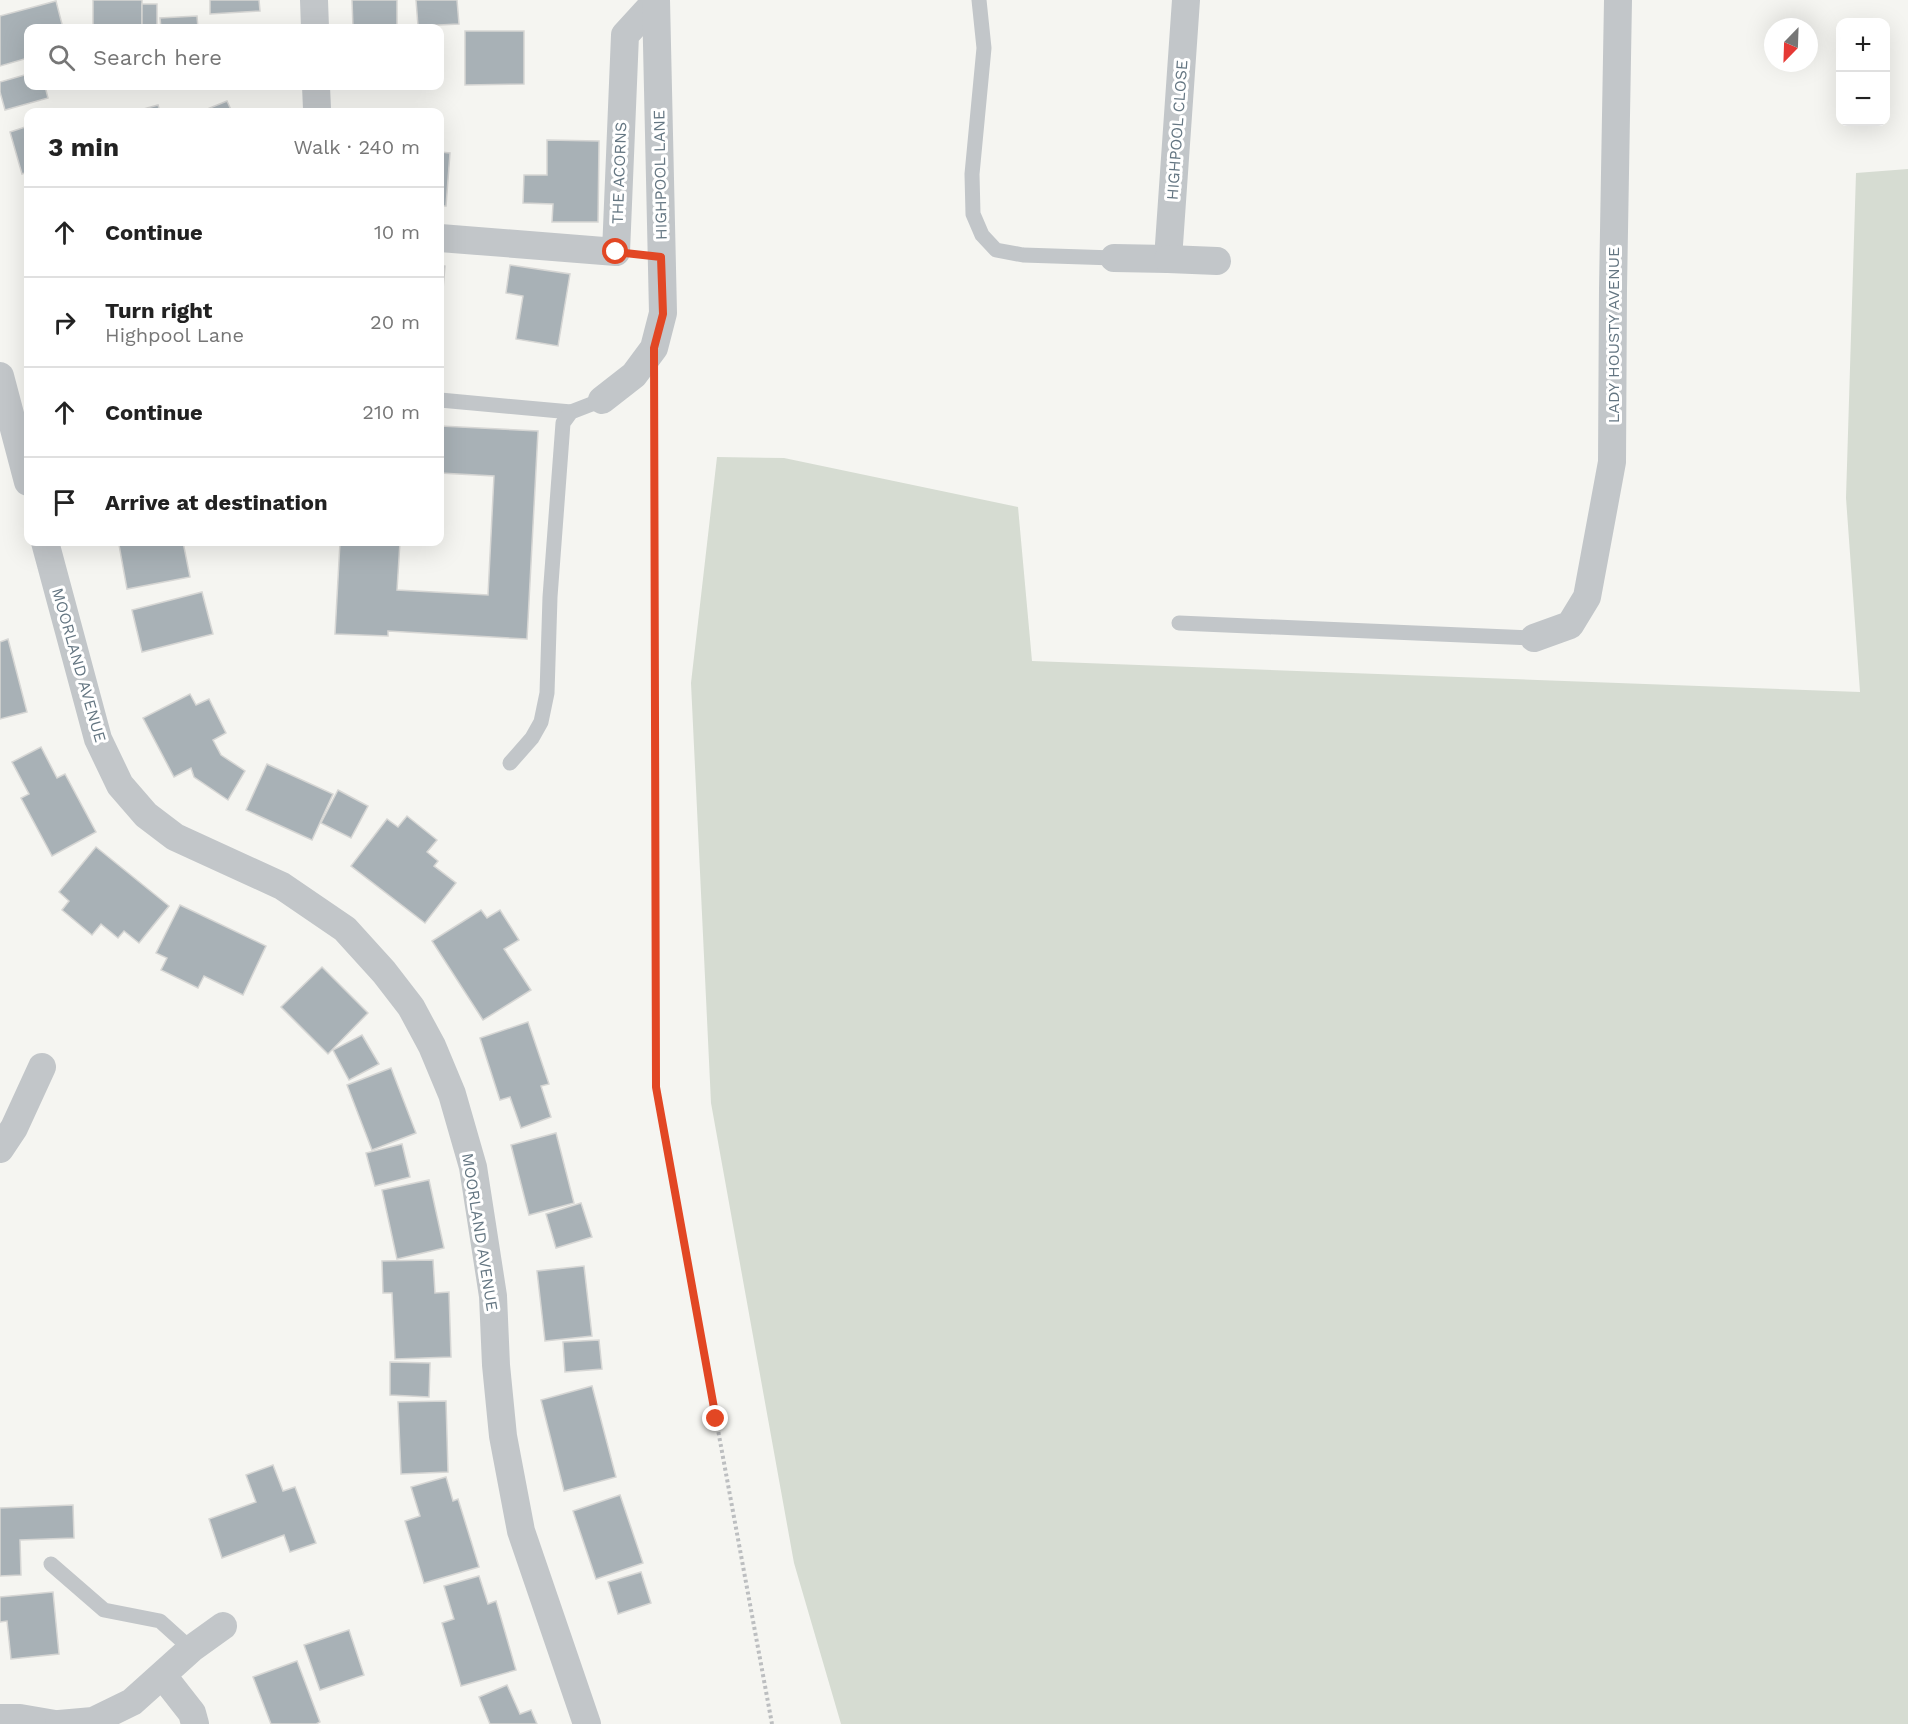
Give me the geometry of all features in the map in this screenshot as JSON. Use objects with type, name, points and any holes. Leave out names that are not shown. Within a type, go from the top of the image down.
[{"type":"street","points":[[314,0],[315,24]]},
{"type":"street","name":"HIGHPOOL CLOSE","points":[[1168,260],[1186,0]]},
{"type":"street","name":"LADY HOUSTY AVENUE","points":[[1534,638],[1570,625],[1587,597],[1612,462],[1618,0]]},
{"type":"street","name":"THE ACORNS","points":[[616,252],[625,35],[656,1]]},
{"type":"street","name":"HIGHPOOL LANE","points":[[602,400],[634,375],[654,348],[663,314],[656,1]]},
{"type":"street","points":[[444,238],[661,257]]},
{"type":"street","points":[[1114,258],[1217,261]]},
{"type":"street","points":[[0,376],[24,467]]},
{"type":"street","name":"MOORLAND AVENUE","points":[[46,546],[98,739],[120,785],[146,814],[174,837],[282,886],[345,929],[384,972],[411,1007],[432,1046],[452,1094],[473,1167],[493,1296],[496,1365],[503,1436],[521,1531],[587,1724]]},
{"type":"street","points":[[0,1149],[14,1128],[42,1067]]},
{"type":"street","points":[[0,1718],[20,1718],[57,1724],[93,1721],[132,1702],[191,1649],[223,1626]]},
{"type":"street","points":[[163,1676],[192,1713],[195,1724]]},
{"type":"lane","points":[[979,0],[984,48],[972,174],[973,214],[982,235],[996,250],[1023,255],[1114,258]]},
{"type":"lane","points":[[444,400],[571,412],[602,400]]},
{"type":"lane","points":[[510,763],[532,738],[542,722],[563,423],[571,412]]},
{"type":"lane","points":[[1179,623],[1534,638]]},
{"type":"lane","points":[[51,1564],[104,1610],[160,1621],[191,1649]]},
{"type":"path","points":[[654,348],[656,1087],[772,1724]]},
{"type":"shaded area","points":[[1908,169],[1908,1724],[841,1724],[794,1563],[711,1103],[691,683],[717,457],[784,458],[1018,507],[1032,661],[1860,692],[1846,498],[1856,173]]},
{"type":"building","points":[[93,0],[142,0],[142,24],[93,24]]},
{"type":"building","points":[[210,0],[259,0],[260,11],[210,14]]},
{"type":"building","points":[[352,0],[397,0],[397,24],[353,24]]},
{"type":"building","points":[[416,0],[457,0],[459,24],[418,24]]},
{"type":"building","points":[[56,1],[62,24],[24,24],[24,59],[0,66],[0,16]]},
{"type":"building","points":[[142,4],[157,4],[157,24],[142,24]]},
{"type":"building","points":[[197,16],[198,24],[161,24],[160,18]]},
{"type":"building","points":[[465,31],[524,31],[524,84],[465,85]]},
{"type":"building","points":[[24,75],[24,90],[46,90],[48,98],[5,110],[0,82]]},
{"type":"building","points":[[227,101],[230,108],[210,108]]},
{"type":"building","points":[[24,127],[24,173],[22,174],[10,132]]},
{"type":"building","points":[[547,140],[599,141],[598,222],[552,222],[553,204],[523,203],[524,175],[547,175]]},
{"type":"building","points":[[444,152],[450,153],[446,206],[444,206]]},
{"type":"building","points":[[510,265],[570,274],[558,346],[516,339],[523,296],[506,293]]},
{"type":"building","points":[[444,426],[538,431],[527,639],[388,631],[388,636],[335,634],[340,546],[400,546],[397,590],[488,595],[494,476],[444,473]]},
{"type":"building","points":[[119,546],[184,546],[190,577],[127,589]]},
{"type":"building","points":[[202,592],[213,634],[142,652],[132,610]]},
{"type":"building","points":[[8,639],[27,712],[0,719],[0,642]]},
{"type":"building","points":[[190,694],[196,705],[209,699],[226,733],[213,740],[221,755],[245,771],[228,800],[194,777],[191,768],[174,777],[143,718]]},
{"type":"building","points":[[41,747],[57,778],[65,774],[96,832],[52,856],[21,798],[29,794],[12,762]]},
{"type":"building","points":[[267,764],[333,794],[312,840],[246,810]]},
{"type":"building","points":[[338,790],[368,806],[351,838],[321,823]]},
{"type":"building","points":[[407,816],[437,840],[427,852],[438,861],[434,866],[456,883],[425,923],[351,866],[387,819],[398,827]]},
{"type":"building","points":[[96,847],[169,906],[139,943],[124,931],[118,938],[101,924],[92,935],[62,910],[69,901],[59,892]]},
{"type":"building","points":[[180,905],[266,946],[243,995],[204,976],[198,988],[161,970],[167,958],[156,953]]},
{"type":"building","points":[[481,910],[487,918],[500,910],[519,940],[504,949],[531,990],[483,1020],[432,941]]},
{"type":"building","points":[[322,967],[368,1013],[328,1054],[281,1007]]},
{"type":"building","points":[[528,1022],[549,1084],[541,1086],[551,1117],[521,1128],[510,1097],[500,1100],[480,1038]]},
{"type":"building","points":[[362,1035],[379,1064],[349,1080],[333,1050]]},
{"type":"building","points":[[391,1068],[416,1133],[372,1150],[347,1085]]},
{"type":"building","points":[[556,1133],[574,1203],[529,1215],[511,1145]]},
{"type":"building","points":[[402,1144],[410,1177],[375,1186],[366,1153]]},
{"type":"building","points":[[429,1180],[444,1248],[397,1259],[382,1190]]},
{"type":"building","points":[[581,1203],[592,1237],[556,1248],[546,1214]]},
{"type":"building","points":[[433,1260],[435,1293],[449,1292],[451,1357],[395,1359],[392,1293],[383,1293],[382,1261]]},
{"type":"building","points":[[584,1266],[592,1336],[545,1341],[537,1271]]},
{"type":"building","points":[[599,1340],[602,1369],[565,1372],[563,1342]]},
{"type":"building","points":[[390,1362],[430,1363],[429,1397],[390,1395]]},
{"type":"building","points":[[592,1386],[616,1477],[564,1491],[541,1400]]},
{"type":"building","points":[[446,1401],[448,1472],[401,1474],[398,1402]]},
{"type":"building","points":[[273,1465],[283,1491],[295,1487],[316,1543],[290,1552],[284,1535],[222,1558],[209,1519],[256,1502],[246,1475]]},
{"type":"building","points":[[446,1477],[453,1501],[458,1499],[479,1567],[424,1583],[405,1521],[420,1516],[411,1487]]},
{"type":"building","points":[[620,1495],[643,1563],[596,1579],[573,1511]]},
{"type":"building","points":[[73,1505],[74,1538],[20,1540],[21,1575],[0,1576],[0,1508]]},
{"type":"building","points":[[641,1572],[651,1603],[618,1614],[608,1582]]},
{"type":"building","points":[[479,1576],[488,1604],[496,1601],[516,1670],[461,1686],[442,1623],[454,1619],[444,1586]]},
{"type":"building","points":[[53,1592],[59,1654],[11,1659],[7,1621],[0,1622],[0,1597]]},
{"type":"building","points":[[349,1630],[364,1675],[320,1690],[304,1645]]},
{"type":"building","points":[[297,1661],[320,1722],[316,1724],[271,1724],[253,1677]]},
{"type":"building","points":[[507,1685],[520,1714],[531,1710],[537,1724],[490,1724],[479,1697]]},
{"type":"route","points":[[616,252],[661,257],[663,314],[654,348],[656,1087],[716,1419]]}]
